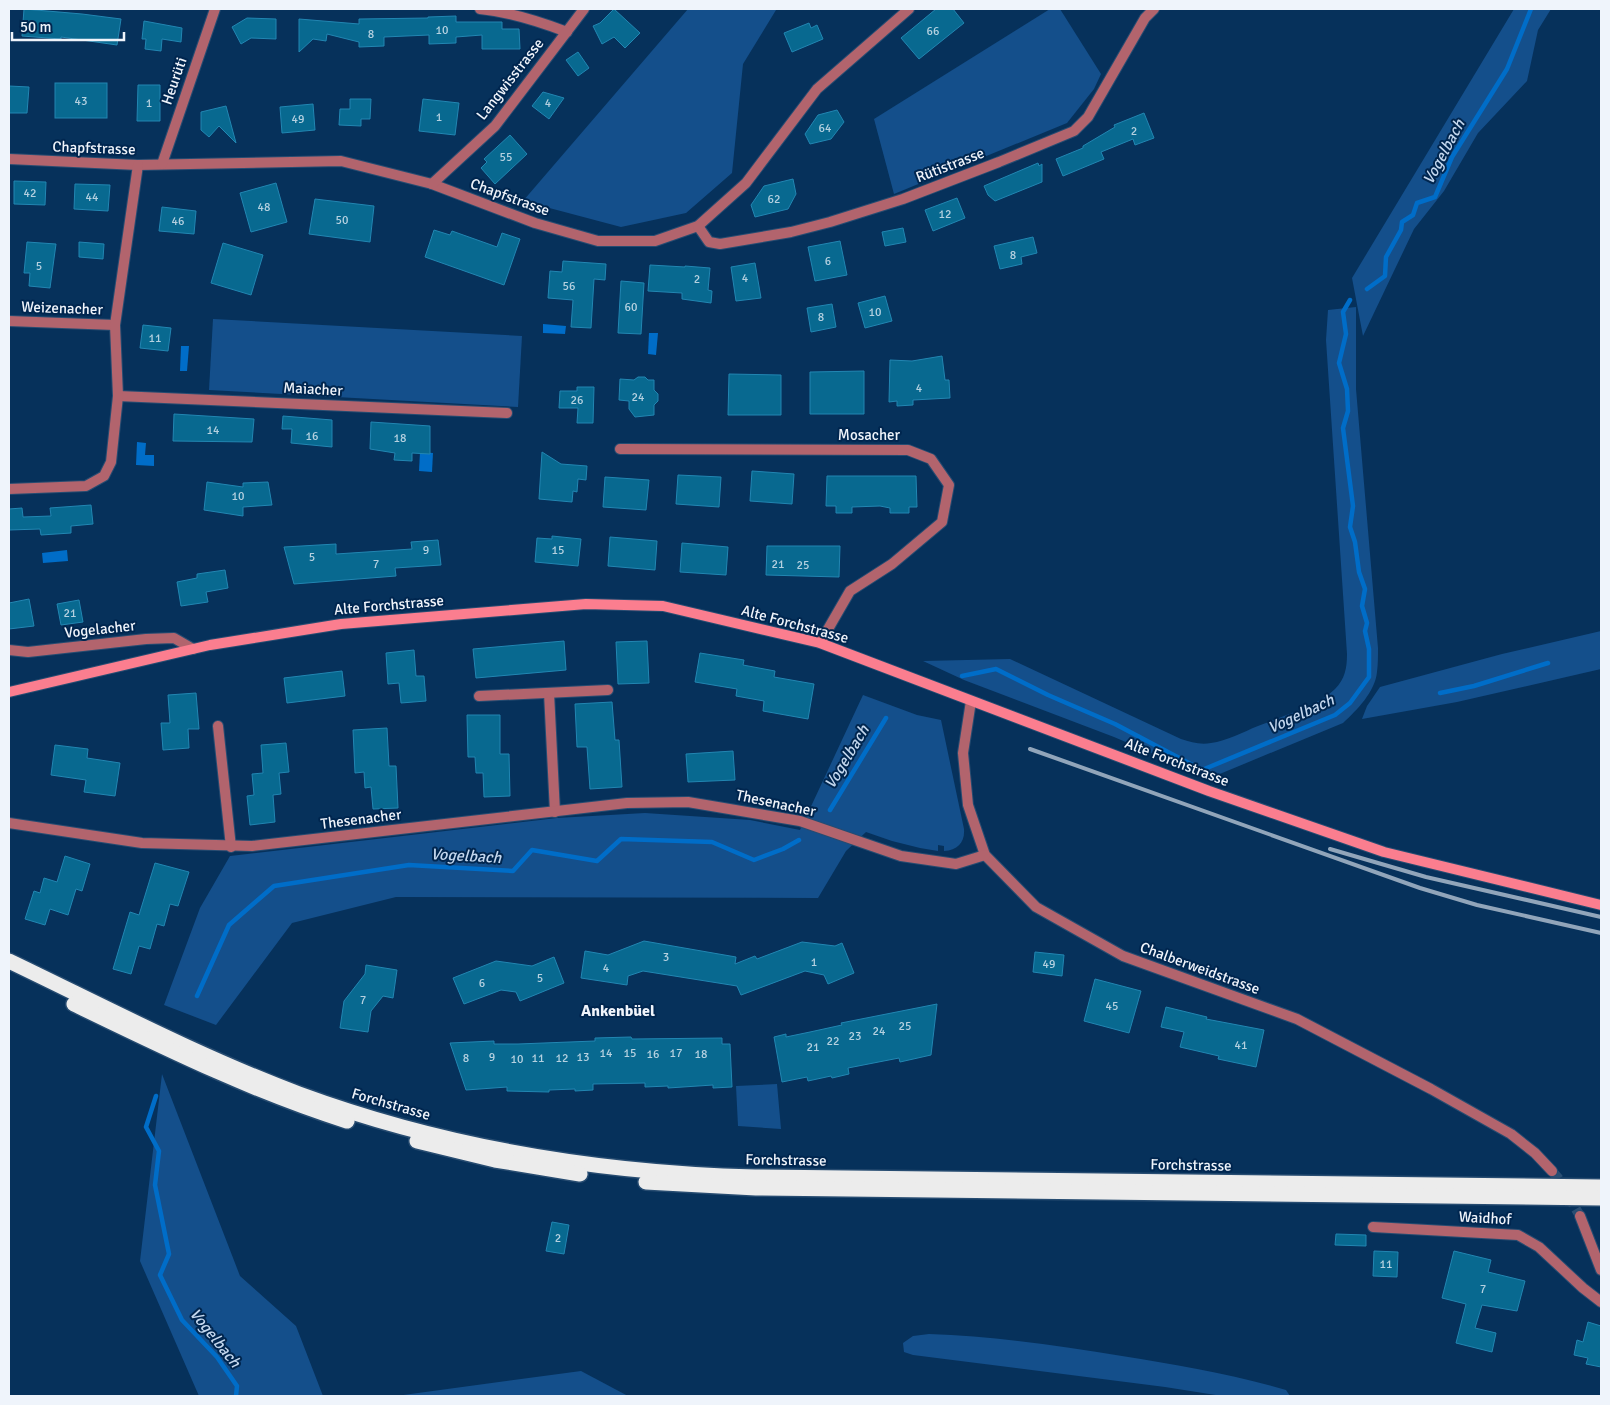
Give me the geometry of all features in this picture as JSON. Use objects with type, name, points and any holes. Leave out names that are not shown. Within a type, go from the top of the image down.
[{"type":"highway","name":"Forchstrasse","points":[[9,961],[204,1054],[316,1100],[382,1121],[447,1138],[494,1149],[594,1166],[646,1172],[755,1177],[1601,1187]]},
{"type":"highway","name":"Forchstrasse","points":[[9,973],[200,1064],[325,1114],[381,1132],[446,1149],[561,1172],[669,1184],[756,1188],[1601,1198]]},
{"type":"street","name":"Heurüti","points":[[162,164],[215,9]]},
{"type":"street","points":[[480,9],[500,11],[534,20],[567,32]]},
{"type":"street","name":"Langwisstrasse","points":[[432,184],[495,126],[584,9]]},
{"type":"street","name":"Chapfstrasse","points":[[9,159],[138,165],[341,161],[432,184],[536,223],[598,241],[656,241],[698,226],[746,183],[817,89],[909,9]]},
{"type":"street","name":"Rütistrasse","points":[[698,226],[709,242],[720,244],[791,232],[903,199],[1074,131],[1088,117],[1145,18],[1154,9]]},
{"type":"street","points":[[9,489],[86,486],[104,476],[111,462],[118,396],[115,325],[138,165]]},
{"type":"street","name":"Weizenacher","points":[[9,321],[115,325]]},
{"type":"street","name":"Maiacher","points":[[118,396],[507,413]]},
{"type":"street","name":"Mosacher","points":[[620,449],[908,450],[931,459],[949,485],[942,522],[892,564],[850,590],[820,643]]},
{"type":"street","name":"Alte Forchstrasse","points":[[9,692],[193,649],[341,624],[586,604],[663,606],[820,643],[1208,791],[1384,852],[1601,905]]},
{"type":"street","name":"Vogelacher","points":[[9,650],[28,652],[146,639],[174,638],[193,649]]},
{"type":"street","points":[[479,696],[608,690]]},
{"type":"street","points":[[549,693],[555,812]]},
{"type":"street","name":"Chalberweidstrasse","points":[[971,701],[963,753],[968,805],[985,855],[1036,907],[1123,956],[1297,1019],[1431,1089],[1511,1134],[1535,1153],[1552,1171]]},
{"type":"street","points":[[218,726],[230,846]]},
{"type":"street","name":"Thesenacher","points":[[9,823],[142,843],[252,846],[627,803],[688,802],[800,821],[900,856],[956,864],[985,855]]},
{"type":"street","points":[[1580,1216],[1601,1270]]},
{"type":"street","name":"Waidhof","points":[[1373,1227],[1518,1235],[1538,1247],[1582,1288],[1601,1302]]},
{"type":"shaded area","points":[[688,9],[776,10],[743,64],[732,173],[686,213],[621,227],[523,201]]},
{"type":"shaded area","points":[[1050,9],[1060,9],[1101,74],[1094,89],[1067,123],[894,194],[874,119]]},
{"type":"shaded area","points":[[1514,9],[1551,9],[1538,30],[1527,81],[1478,133],[1444,191],[1414,229],[1363,336],[1352,278]]},
{"type":"shaded area","points":[[1356,307],[1356,389],[1378,660],[1373,687],[1343,723],[1210,778],[1114,737],[964,680],[923,661],[1010,659],[1181,739],[1207,744],[1229,738],[1319,701],[1328,695],[1335,689],[1343,677],[1346,669],[1347,654],[1326,340],[1328,310]]},
{"type":"shaded area","points":[[213,319],[522,336],[518,407],[209,390]]},
{"type":"shaded area","points":[[543,324],[566,326],[565,334],[543,333]]},
{"type":"shaded area","points":[[649,333],[658,333],[656,355],[648,354]]},
{"type":"shaded area","points":[[181,346],[189,346],[187,371],[180,371]]},
{"type":"shaded area","points":[[137,442],[146,443],[145,455],[154,455],[154,466],[136,465]]},
{"type":"shaded area","points":[[420,452],[433,453],[432,472],[419,471]]},
{"type":"shaded area","points":[[67,550],[68,561],[43,563],[42,553]]},
{"type":"shaded area","points":[[1601,631],[1601,669],[1457,702],[1362,719],[1367,706],[1380,687],[1502,654]]},
{"type":"shaded area","points":[[863,695],[917,715],[941,720],[964,829],[962,841],[957,847],[944,851],[944,846],[938,845],[938,851],[892,841],[866,832],[846,851],[818,898],[396,897],[292,923],[216,1025],[164,1005],[200,908],[230,856],[557,818],[645,813],[750,820],[800,830]]},
{"type":"shaded area","points":[[162,1074],[240,1276],[296,1326],[323,1396],[199,1396],[140,1261]]},
{"type":"shaded area","points":[[777,1084],[781,1129],[738,1126],[736,1086]]},
{"type":"shaded area","points":[[929,1334],[1026,1342],[1163,1363],[1266,1384],[1286,1390],[1290,1396],[1222,1396],[913,1355],[904,1352],[903,1343],[913,1336]]},
{"type":"shaded area","points":[[581,1371],[628,1396],[396,1396]]},
{"type":"building","points":[[24,9],[121,19],[117,45],[61,37],[61,39],[22,36]]},
{"type":"building","points":[[614,9],[640,33],[625,48],[614,37],[602,44],[593,26],[600,23]]},
{"type":"building","points":[[936,9],[953,9],[964,23],[919,59],[901,38]]},
{"type":"building","points":[[456,16],[456,22],[502,22],[502,29],[519,29],[520,49],[482,49],[482,35],[456,37],[456,43],[429,44],[429,35],[384,37],[384,46],[359,47],[359,42],[327,34],[326,41],[313,39],[299,52],[299,19],[359,24],[359,19]]},
{"type":"building","points":[[247,18],[276,19],[276,39],[251,38],[241,44],[232,27]]},
{"type":"building","points":[[144,21],[182,28],[181,42],[162,39],[161,51],[145,49],[146,39],[142,39]]},
{"type":"building","points":[[809,23],[811,28],[817,25],[823,39],[792,52],[784,33]]},
{"type":"building","points":[[578,52],[589,68],[578,76],[566,60]]},
{"type":"building","points":[[55,83],[107,83],[107,118],[55,118]]},
{"type":"building","points":[[138,85],[160,85],[160,121],[137,121]]},
{"type":"building","points":[[9,86],[29,87],[27,113],[9,113]]},
{"type":"building","points":[[543,92],[564,98],[549,119],[532,106]]},
{"type":"building","points":[[350,99],[371,99],[370,119],[361,119],[361,126],[339,125],[340,109],[350,109]]},
{"type":"building","points":[[423,99],[459,103],[455,135],[419,131]]},
{"type":"building","points":[[313,104],[315,130],[282,133],[280,107]]},
{"type":"building","points":[[226,106],[236,143],[219,126],[209,137],[201,130],[201,112]]},
{"type":"building","points":[[837,110],[844,122],[831,139],[810,144],[805,134],[818,115]]},
{"type":"building","points":[[1144,113],[1154,138],[1135,145],[1133,139],[1101,152],[1104,159],[1063,176],[1056,159],[1083,148],[1083,146],[1115,127],[1114,125]]},
{"type":"building","points":[[510,135],[527,154],[495,184],[481,168],[487,162],[484,159]]},
{"type":"building","points":[[1038,163],[1039,166],[1042,164],[1042,182],[995,201],[988,195],[984,186]]},
{"type":"building","points":[[793,179],[796,194],[788,209],[755,217],[751,205],[764,186]]},
{"type":"building","points":[[14,181],[46,182],[45,205],[14,204]]},
{"type":"building","points":[[276,183],[287,222],[251,232],[240,193]]},
{"type":"building","points":[[75,184],[110,185],[108,211],[74,209]]},
{"type":"building","points":[[957,198],[965,218],[933,231],[925,210]]},
{"type":"building","points":[[315,199],[374,206],[370,242],[309,234]]},
{"type":"building","points":[[162,207],[196,211],[194,234],[159,231]]},
{"type":"building","points":[[903,228],[906,242],[885,246],[882,232]]},
{"type":"building","points":[[434,230],[450,235],[452,231],[497,247],[502,233],[520,239],[504,285],[425,257]]},
{"type":"building","points":[[1033,237],[1037,253],[1021,257],[1022,264],[1000,269],[994,246]]},
{"type":"building","points":[[840,241],[847,275],[815,281],[808,247]]},
{"type":"building","points":[[27,242],[56,244],[50,288],[29,286],[30,273],[24,273]]},
{"type":"building","points":[[79,242],[104,244],[103,259],[79,257]]},
{"type":"building","points":[[223,243],[263,255],[251,295],[211,283]]},
{"type":"building","points":[[563,261],[606,264],[605,280],[594,279],[591,328],[571,327],[573,300],[548,298],[550,271],[562,272]]},
{"type":"building","points":[[755,263],[761,298],[736,301],[731,267]]},
{"type":"building","points":[[650,265],[710,268],[708,290],[712,291],[711,303],[682,299],[682,293],[648,291]]},
{"type":"building","points":[[621,281],[644,283],[641,334],[618,333]]},
{"type":"building","points":[[885,296],[892,321],[865,328],[858,303]]},
{"type":"building","points":[[832,304],[836,327],[811,332],[807,308]]},
{"type":"building","points":[[143,325],[171,328],[168,351],[140,348]]},
{"type":"building","points":[[942,356],[945,380],[949,380],[950,398],[913,400],[913,405],[897,406],[897,401],[889,402],[890,360],[912,361]]},
{"type":"building","points":[[864,371],[864,414],[810,414],[810,372]]},
{"type":"building","points":[[729,374],[781,375],[781,415],[728,415]]},
{"type":"building","points":[[638,377],[654,380],[654,390],[658,394],[658,401],[654,405],[654,415],[635,417],[629,409],[629,401],[619,400],[620,379],[634,380]]},
{"type":"building","points":[[577,387],[594,387],[593,423],[577,423],[578,408],[559,408],[560,391],[577,391]]},
{"type":"building","points":[[174,414],[254,419],[252,442],[173,441]]},
{"type":"building","points":[[283,416],[332,420],[332,447],[291,443],[292,429],[282,429]]},
{"type":"building","points":[[371,422],[430,426],[430,454],[412,453],[412,461],[394,460],[395,453],[370,449]]},
{"type":"building","points":[[542,452],[561,464],[587,466],[586,480],[578,479],[577,492],[573,491],[572,502],[539,499]]},
{"type":"building","points":[[752,471],[794,474],[792,504],[750,501]]},
{"type":"building","points":[[678,475],[721,477],[719,507],[676,504]]},
{"type":"building","points":[[827,476],[916,476],[917,507],[909,507],[909,513],[890,513],[890,508],[880,506],[852,507],[852,513],[836,513],[836,506],[826,506]]},
{"type":"building","points":[[605,477],[649,480],[646,510],[603,507]]},
{"type":"building","points":[[207,482],[243,487],[243,483],[268,482],[272,505],[243,507],[243,516],[204,510]]},
{"type":"building","points":[[91,505],[93,524],[71,526],[71,533],[41,535],[40,529],[9,530],[9,509],[22,508],[23,517],[51,516],[50,508]]},
{"type":"building","points":[[552,536],[581,539],[578,566],[535,562],[537,538],[552,539]]},
{"type":"building","points":[[610,537],[657,541],[655,570],[608,566]]},
{"type":"building","points":[[438,540],[441,565],[395,568],[396,576],[294,584],[284,547],[336,544],[336,554],[412,549],[411,542]]},
{"type":"building","points":[[682,543],[728,547],[726,575],[680,572]]},
{"type":"building","points":[[767,546],[840,546],[839,577],[766,575]]},
{"type":"building","points":[[225,570],[228,588],[206,592],[208,602],[181,606],[177,582],[197,578],[197,574]]},
{"type":"building","points":[[29,599],[34,626],[9,629],[9,603]]},
{"type":"building","points":[[79,600],[83,622],[61,625],[57,604]]},
{"type":"building","points":[[564,641],[566,670],[476,678],[473,649]]},
{"type":"building","points":[[647,641],[649,683],[618,684],[616,642]]},
{"type":"building","points":[[414,650],[416,676],[424,676],[426,701],[401,703],[399,683],[388,684],[386,653]]},
{"type":"building","points":[[700,653],[744,660],[743,665],[775,671],[774,677],[814,684],[808,719],[763,711],[764,701],[736,696],[737,689],[695,682]]},
{"type":"building","points":[[342,671],[345,696],[287,703],[284,678]]},
{"type":"building","points":[[196,693],[199,729],[188,729],[189,748],[163,750],[161,723],[170,723],[168,695]]},
{"type":"building","points":[[612,702],[615,740],[619,740],[622,787],[590,789],[587,747],[577,747],[575,704]]},
{"type":"building","points":[[467,715],[500,715],[500,754],[509,754],[510,796],[484,797],[483,773],[476,773],[475,757],[468,757]]},
{"type":"building","points":[[387,728],[389,766],[396,766],[398,808],[373,809],[371,787],[365,788],[364,772],[355,773],[353,730]]},
{"type":"building","points":[[286,743],[289,772],[279,773],[281,794],[273,795],[275,822],[250,825],[247,796],[254,795],[252,774],[263,773],[261,745]]},
{"type":"building","points":[[55,745],[88,749],[87,758],[120,763],[115,796],[84,792],[86,780],[51,775]]},
{"type":"building","points":[[733,751],[735,780],[688,782],[686,754]]},
{"type":"building","points":[[65,856],[90,864],[82,891],[76,889],[68,915],[50,909],[45,925],[25,919],[34,891],[40,893],[44,878],[57,882]]},
{"type":"building","points":[[155,863],[189,872],[178,906],[170,904],[164,926],[157,924],[150,949],[139,946],[131,974],[113,969],[130,912],[139,915]]},
{"type":"building","points":[[644,941],[736,957],[735,964],[755,956],[757,959],[802,942],[835,946],[842,943],[854,973],[828,984],[824,975],[805,971],[741,995],[737,986],[643,971],[628,976],[627,985],[581,978],[585,951],[608,955]]},
{"type":"building","points":[[1035,952],[1064,955],[1062,976],[1033,972]]},
{"type":"building","points":[[554,957],[564,983],[520,1001],[516,992],[501,990],[464,1004],[453,978],[496,961],[532,966]]},
{"type":"building","points":[[366,965],[397,970],[393,998],[383,996],[371,1011],[368,1032],[340,1028],[344,1001],[365,974]]},
{"type":"building","points":[[1095,979],[1141,991],[1129,1033],[1084,1021]]},
{"type":"building","points":[[937,1004],[931,1055],[900,1062],[899,1058],[848,1068],[849,1074],[832,1078],[831,1076],[808,1081],[807,1077],[782,1082],[774,1037],[786,1034],[786,1037],[842,1025],[841,1023]]},
{"type":"building","points":[[1166,1007],[1207,1017],[1206,1019],[1264,1030],[1256,1067],[1218,1059],[1219,1056],[1180,1047],[1184,1032],[1161,1027]]},
{"type":"building","points":[[631,1037],[632,1039],[722,1038],[722,1044],[730,1044],[732,1087],[713,1088],[713,1085],[668,1088],[668,1086],[645,1087],[645,1083],[593,1084],[593,1090],[575,1091],[575,1089],[549,1090],[549,1092],[507,1091],[507,1087],[466,1090],[450,1043],[494,1041],[494,1044],[518,1044],[595,1041],[595,1038]]},
{"type":"building","points":[[552,1222],[569,1225],[564,1254],[546,1251]]},
{"type":"building","points":[[1336,1234],[1366,1235],[1366,1246],[1335,1245]]},
{"type":"building","points":[[1374,1251],[1398,1252],[1397,1277],[1373,1276]]},
{"type":"building","points":[[1454,1251],[1491,1260],[1488,1272],[1525,1281],[1517,1311],[1482,1305],[1475,1328],[1496,1333],[1492,1352],[1456,1343],[1466,1304],[1442,1298]]},
{"type":"building","points":[[1588,1322],[1601,1326],[1601,1367],[1586,1364],[1588,1358],[1574,1355],[1577,1340],[1583,1342]]},
{"type":"waterway","name":"Vogelbach","points":[[1367,289],[1385,276],[1386,257],[1401,230],[1402,222],[1413,215],[1417,203],[1435,197],[1452,157],[1507,69],[1531,9]]},
{"type":"waterway","name":"Vogelbach","points":[[962,676],[996,669],[1048,695],[1115,724],[1202,770],[1335,715],[1350,703],[1369,677],[1369,649],[1365,631],[1367,623],[1362,606],[1365,589],[1359,572],[1355,542],[1350,527],[1353,506],[1343,428],[1348,411],[1347,389],[1339,363],[1346,334],[1343,312],[1350,300]]},
{"type":"waterway","points":[[1440,693],[1474,686],[1548,663]]},
{"type":"waterway","name":"Vogelbach","points":[[830,810],[886,718]]},
{"type":"waterway","name":"Vogelbach","points":[[197,996],[229,925],[274,886],[409,865],[513,871],[532,850],[597,861],[621,839],[712,842],[754,860],[783,849],[799,840]]},
{"type":"waterway","name":"Vogelbach","points":[[156,1096],[146,1127],[159,1151],[155,1185],[169,1254],[160,1275],[182,1320],[217,1357],[237,1386],[236,1396]]},
{"type":"tunnel","points":[[1552,1171],[1580,1216]]},
{"type":"railway","points":[[1030,749],[1420,888],[1477,905],[1601,933]]},
{"type":"railway","points":[[1330,849],[1426,877],[1601,917]]},
{"type":"district","name":"Ankenbüel","points":[[618,1011]]}]
